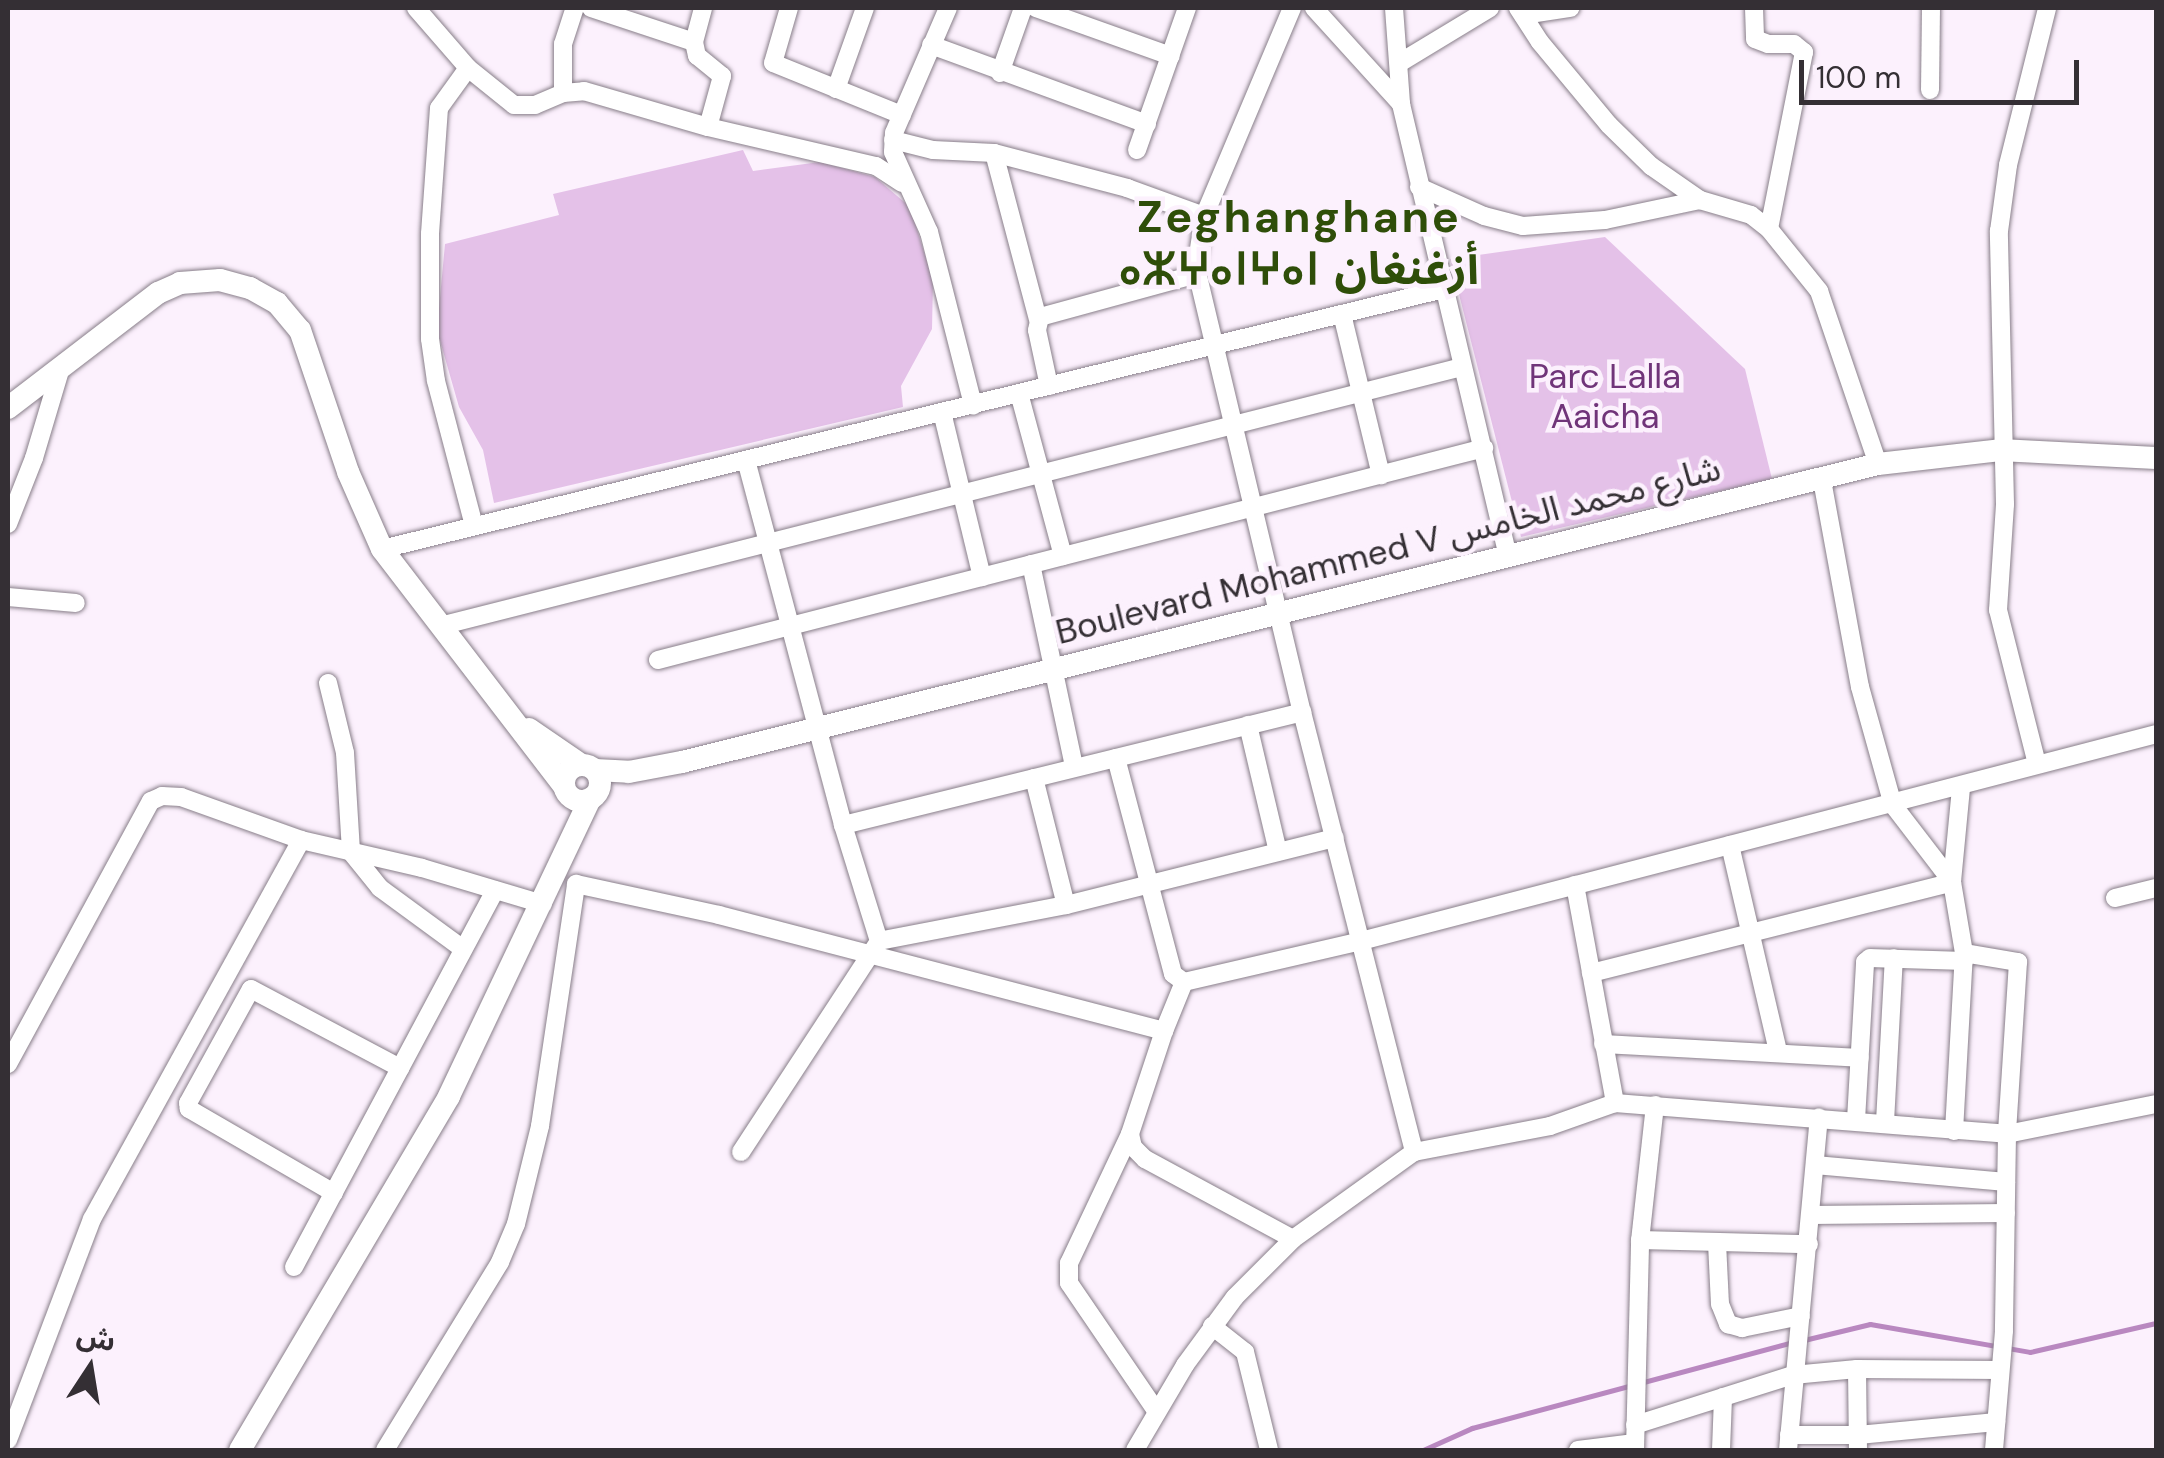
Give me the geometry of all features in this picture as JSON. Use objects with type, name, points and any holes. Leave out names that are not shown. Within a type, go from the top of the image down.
[{"type":"main road","points":[[8,408],[158,293],[180,283],[220,280],[261,293],[300,330],[348,472],[382,549],[520,723],[582,783],[566,854],[565,881],[543,904],[449,1096],[240,1450]]},
{"type":"main road","name":"Boulevard Mohammed V شارع محمد الخامس","points":[[582,783],[1878,464],[2000,450],[2156,458]]},
{"type":"street","points":[[416,8],[468,68],[514,105],[535,105],[563,93],[584,90],[708,127],[876,166],[904,184]]},
{"type":"street","points":[[563,93],[564,44],[575,8]]},
{"type":"street","points":[[592,8],[694,42]]},
{"type":"street","points":[[703,8],[694,42],[701,62],[722,76],[708,127]]},
{"type":"street","points":[[836,89],[865,8]]},
{"type":"street","points":[[948,8],[892,140],[904,184],[934,250],[973,404]]},
{"type":"street","points":[[1000,73],[1023,8]]},
{"type":"street","points":[[1036,8],[1170,56]]},
{"type":"street","points":[[1137,150],[1187,8]]},
{"type":"street","points":[[1292,8],[1204,216],[1197,274],[1302,712],[1414,1152]]},
{"type":"street","points":[[1314,8],[1401,104]]},
{"type":"street","points":[[1394,8],[1401,104],[1508,558]]},
{"type":"street","points":[[1400,62],[1490,8]]},
{"type":"street","points":[[1570,8],[1520,11],[1540,42],[1610,125],[1652,166],[1700,200]]},
{"type":"street","points":[[1754,8],[1755,39],[1768,44],[1794,44],[1804,52],[1769,229]]},
{"type":"street","points":[[1930,90],[1931,8]]},
{"type":"street","points":[[2037,764],[2012,679],[1998,610],[2004,504],[2000,450],[2000,231],[2004,192],[2047,8]]},
{"type":"street","points":[[782,9],[773,63],[902,115]]},
{"type":"street","points":[[932,45],[1146,124]]},
{"type":"street","points":[[468,68],[439,108],[430,338],[440,397],[474,526]]},
{"type":"street","points":[[892,140],[934,150],[994,153],[1127,188],[1204,216]]},
{"type":"street","points":[[994,153],[1038,320],[1049,386]]},
{"type":"street","points":[[1420,187],[1494,219],[1541,227],[1605,220],[1700,200],[1733,206],[1769,229],[1806,270],[1828,308],[1878,464]]},
{"type":"street","points":[[1038,320],[1197,274]]},
{"type":"street","points":[[382,549],[1444,288]]},
{"type":"street","points":[[1342,314],[1380,475]]},
{"type":"street","points":[[444,625],[1462,367]]},
{"type":"street","points":[[8,524],[34,458],[60,371]]},
{"type":"street","points":[[1020,393],[1063,556]]},
{"type":"street","points":[[942,412],[982,577]]},
{"type":"street","points":[[658,660],[1484,448]]},
{"type":"street","points":[[746,460],[874,948]]},
{"type":"street","points":[[1822,480],[1860,687],[1894,805],[1952,882]]},
{"type":"street","points":[[1031,564],[1074,766]]},
{"type":"street","points":[[8,596],[76,603]]},
{"type":"street","points":[[328,683],[345,753],[351,852],[380,888],[463,950]]},
{"type":"street","points":[[843,825],[1302,712]]},
{"type":"street","points":[[1248,725],[1278,852]]},
{"type":"street","points":[[1116,758],[1173,974],[1184,982],[1362,942],[1962,788],[2037,764],[2156,734]]},
{"type":"street","points":[[1034,778],[1066,905]]},
{"type":"street","points":[[1954,1131],[1964,957],[1952,882],[1962,788]]},
{"type":"street","points":[[8,1064],[152,801],[181,796],[301,840],[543,904]]},
{"type":"street","points":[[741,1152],[874,948],[1335,838]]},
{"type":"street","points":[[8,1440],[92,1219],[301,840]]},
{"type":"street","points":[[1730,845],[1778,1052]]},
{"type":"street","points":[[385,1450],[500,1262],[516,1224],[540,1126],[565,881],[874,948],[1164,1030]]},
{"type":"street","points":[[1591,973],[1952,882]]},
{"type":"street","points":[[1575,886],[1615,1102]]},
{"type":"street","points":[[2115,898],[2156,888]]},
{"type":"street","points":[[294,1267],[495,890]]},
{"type":"street","points":[[1856,1120],[1866,962],[1964,957],[2018,962],[2007,1134],[2004,1330],[1994,1450]]},
{"type":"street","points":[[1885,1122],[1894,958]]},
{"type":"street","points":[[1157,1412],[1078,1302],[1069,1283],[1068,1264],[1130,1134],[1184,982]]},
{"type":"street","points":[[334,1192],[189,1109],[188,1104],[251,990],[400,1068]]},
{"type":"street","points":[[1603,1044],[1860,1058]]},
{"type":"street","points":[[1135,1450],[1212,1326],[1293,1239],[1414,1152],[1550,1126],[1615,1102],[2007,1134],[2156,1104]]},
{"type":"street","points":[[1635,1440],[1640,1240],[1655,1106]]},
{"type":"street","points":[[1819,1117],[1789,1443],[1858,1443],[1996,1422]]},
{"type":"street","points":[[1130,1134],[1133,1147],[1145,1158],[1293,1239]]},
{"type":"street","points":[[1816,1165],[2006,1182]]},
{"type":"street","points":[[1811,1215],[2006,1213]]},
{"type":"street","points":[[1640,1240],[1809,1244]]},
{"type":"street","points":[[1718,1243],[1720,1304],[1728,1324],[1742,1328],[1800,1324]]},
{"type":"street","points":[[1212,1326],[1245,1352],[1270,1450]]},
{"type":"street","points":[[1857,1369],[1858,1443]]},
{"type":"street","points":[[1578,1450],[1635,1440],[1724,1397],[1794,1372],[2000,1369]]},
{"type":"street","points":[[1721,1450],[1724,1397]]},
{"type":"green space","points":[[743,150],[753,171],[820,162],[875,177],[910,207],[933,281],[932,329],[901,386],[903,407],[494,503],[483,450],[459,407],[437,330],[445,244],[559,215],[553,194]]},
{"type":"green space","name":"Parc Lalla Aaicha","points":[[1605,237],[1745,369],[1772,479],[1521,537],[1450,259]]},
{"type":"waterway","points":[[1804,1340],[1870,1324],[2030,1352],[2156,1323]]},
{"type":"waterway","points":[[1423,1450],[1472,1428],[1794,1342]]},
{"type":"district","name":"Zeghanghane ⴰⵣⵖⴰⵏⵖⴰⵏ أزغنغان","points":[[1299,243]]}]
